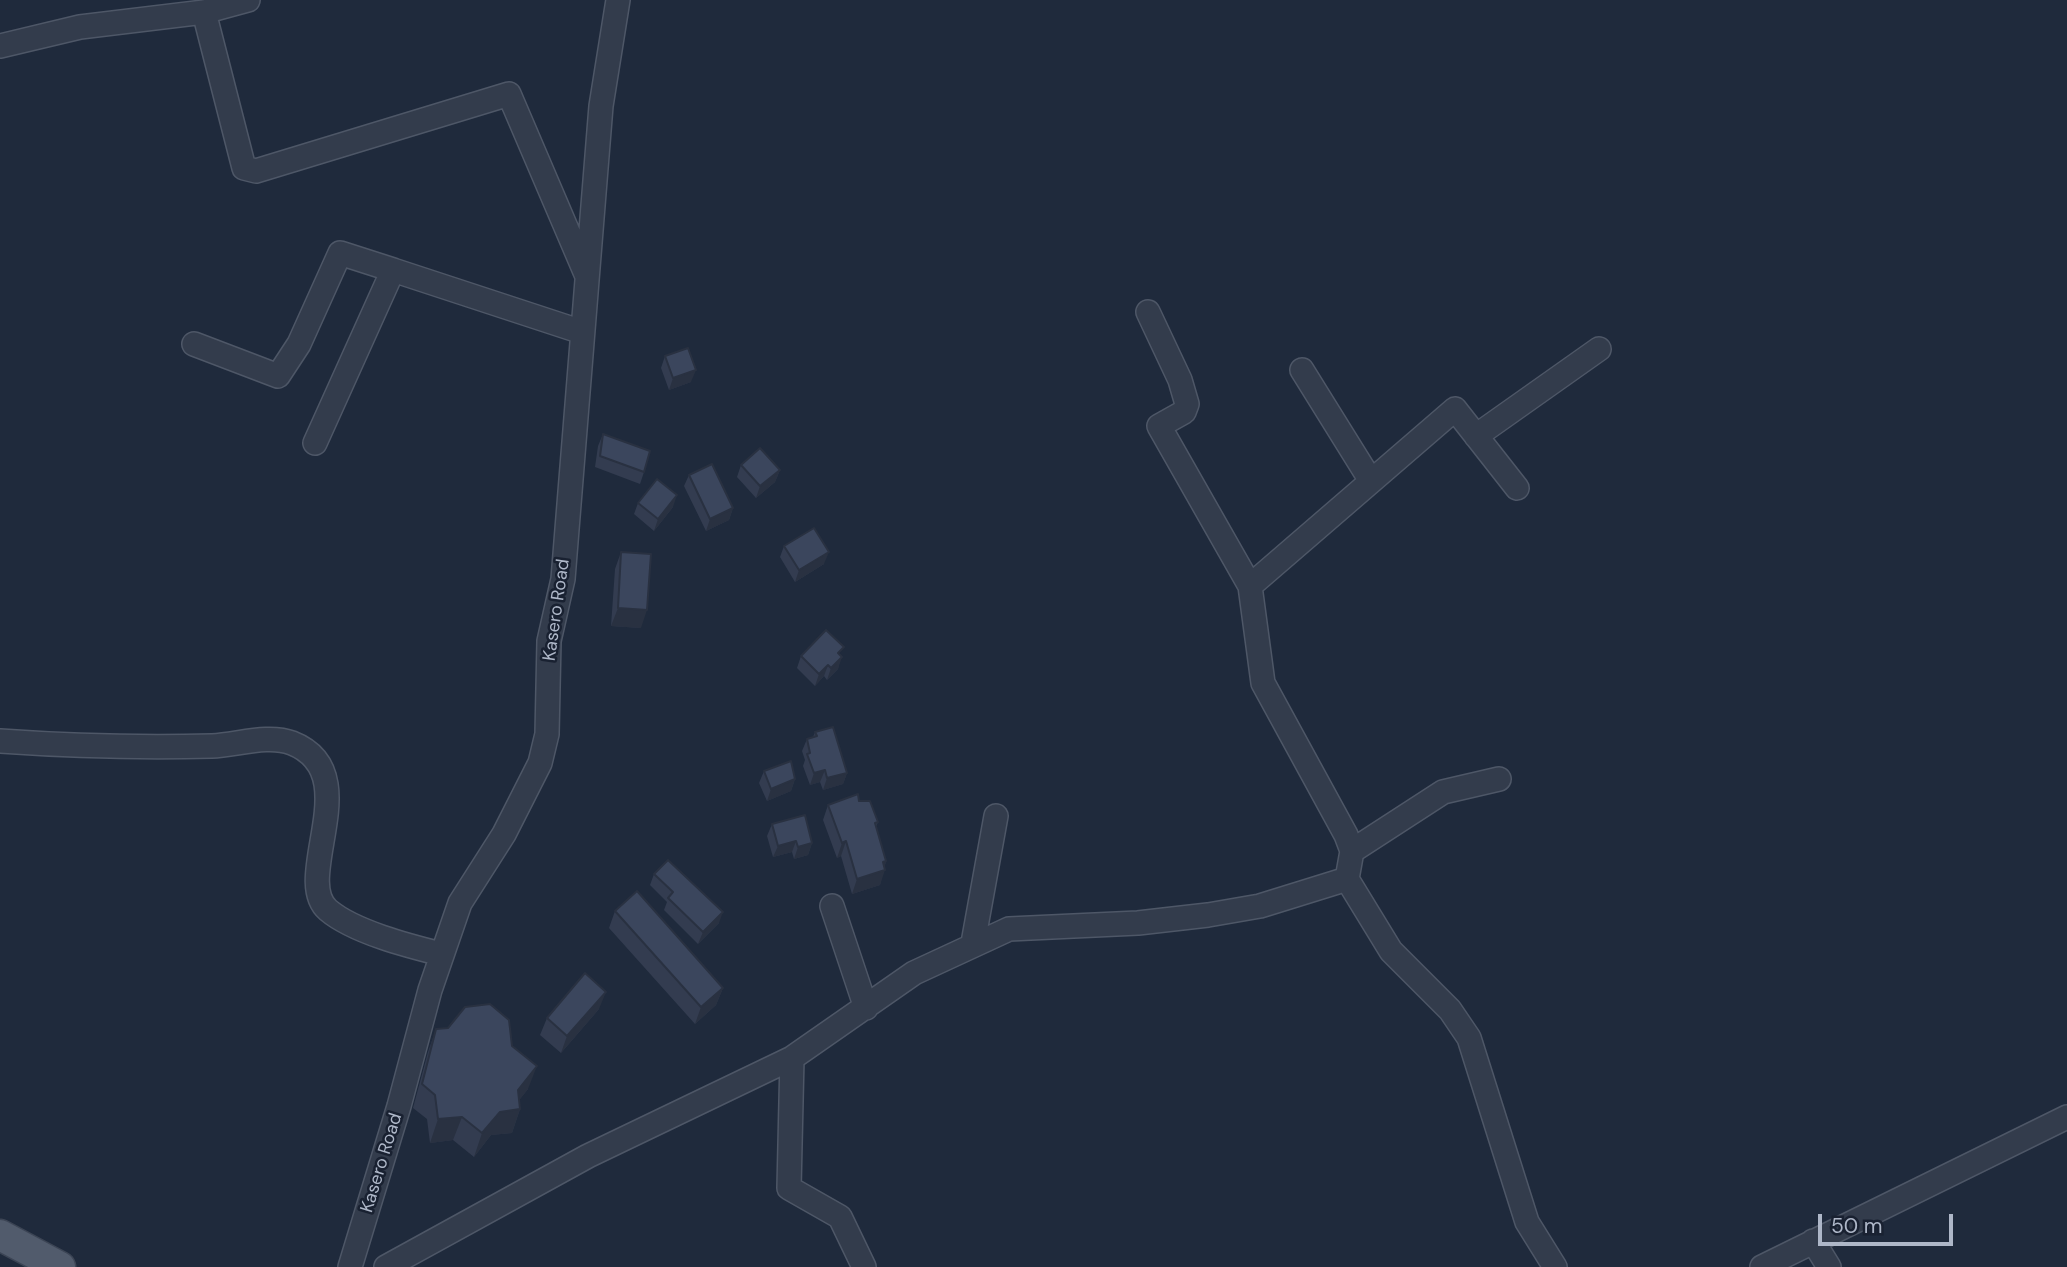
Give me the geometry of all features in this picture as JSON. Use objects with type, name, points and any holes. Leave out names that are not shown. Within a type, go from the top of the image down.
[{"type":"main road","points":[[0,1235],[60,1267]]},
{"type":"street","points":[[0,46],[80,27],[204,12],[248,0]]},
{"type":"street","name":"Kasero Road","points":[[350,1267],[441,954],[460,903],[504,834],[540,763],[547,734],[549,641],[563,579],[601,106],[618,0]]},
{"type":"street","points":[[204,12],[244,168],[256,172],[509,94],[587,277]]},
{"type":"street","points":[[194,344],[278,376],[299,344],[340,253],[582,332]]},
{"type":"street","points":[[315,443],[393,270]]},
{"type":"street","points":[[1148,312],[1180,380],[1187,404],[1184,412],[1159,426],[1250,586],[1263,683],[1352,851],[1347,879],[1391,951],[1450,1010],[1469,1038],[1527,1222],[1555,1267]]},
{"type":"street","points":[[1476,436],[1599,349]]},
{"type":"street","points":[[1302,370],[1371,481]]},
{"type":"street","points":[[1250,586],[1455,409],[1517,488]]},
{"type":"street","points":[[0,741],[96,748],[216,746],[260,740],[291,743],[316,758],[328,788],[318,893],[327,909],[387,941],[441,954]]},
{"type":"street","points":[[1352,851],[1443,792],[1499,779]]},
{"type":"street","points":[[973,943],[996,816]]},
{"type":"street","points":[[386,1267],[587,1156],[792,1058],[914,972],[973,943],[1009,929],[1138,923],[1208,915],[1260,906],[1347,879]]},
{"type":"street","points":[[832,906],[866,1008]]},
{"type":"street","points":[[792,1058],[789,1188],[840,1217],[864,1267]]},
{"type":"street","points":[[1762,1267],[2067,1117]]},
{"type":"street","points":[[1813,1241],[1829,1267]]},
{"type":"building","points":[[688,348],[696,370],[673,378],[665,356]]},
{"type":"building","points":[[603,434],[650,451],[644,472],[600,456]]},
{"type":"building","points":[[760,448],[780,470],[760,486],[741,465]]},
{"type":"building","points":[[712,464],[733,508],[710,519],[689,475]]},
{"type":"building","points":[[657,479],[677,495],[658,519],[638,503]]},
{"type":"building","points":[[814,528],[829,552],[799,570],[784,546]]},
{"type":"building","points":[[621,552],[651,554],[647,610],[618,608]]},
{"type":"building","points":[[826,630],[844,647],[838,653],[842,657],[831,668],[828,665],[819,674],[801,656]]},
{"type":"building","points":[[833,727],[847,773],[827,778],[825,770],[814,773],[807,754],[810,753],[807,739],[817,736],[815,732]]},
{"type":"building","points":[[791,761],[795,779],[771,789],[764,771]]},
{"type":"building","points":[[858,794],[859,801],[870,801],[878,822],[875,823],[886,861],[883,862],[885,870],[857,879],[846,841],[842,843],[828,805]]},
{"type":"building","points":[[805,815],[812,843],[798,847],[796,841],[778,846],[772,824]]},
{"type":"building","points":[[668,860],[723,912],[703,932],[668,898],[673,892],[654,874]]},
{"type":"building","points":[[637,891],[723,988],[701,1007],[615,911]]},
{"type":"building","points":[[585,973],[606,992],[567,1036],[547,1018]]},
{"type":"building","points":[[490,1004],[509,1020],[512,1046],[537,1066],[518,1090],[520,1109],[500,1112],[482,1133],[462,1117],[438,1119],[435,1095],[422,1084],[436,1029],[448,1028],[465,1007]]}]
